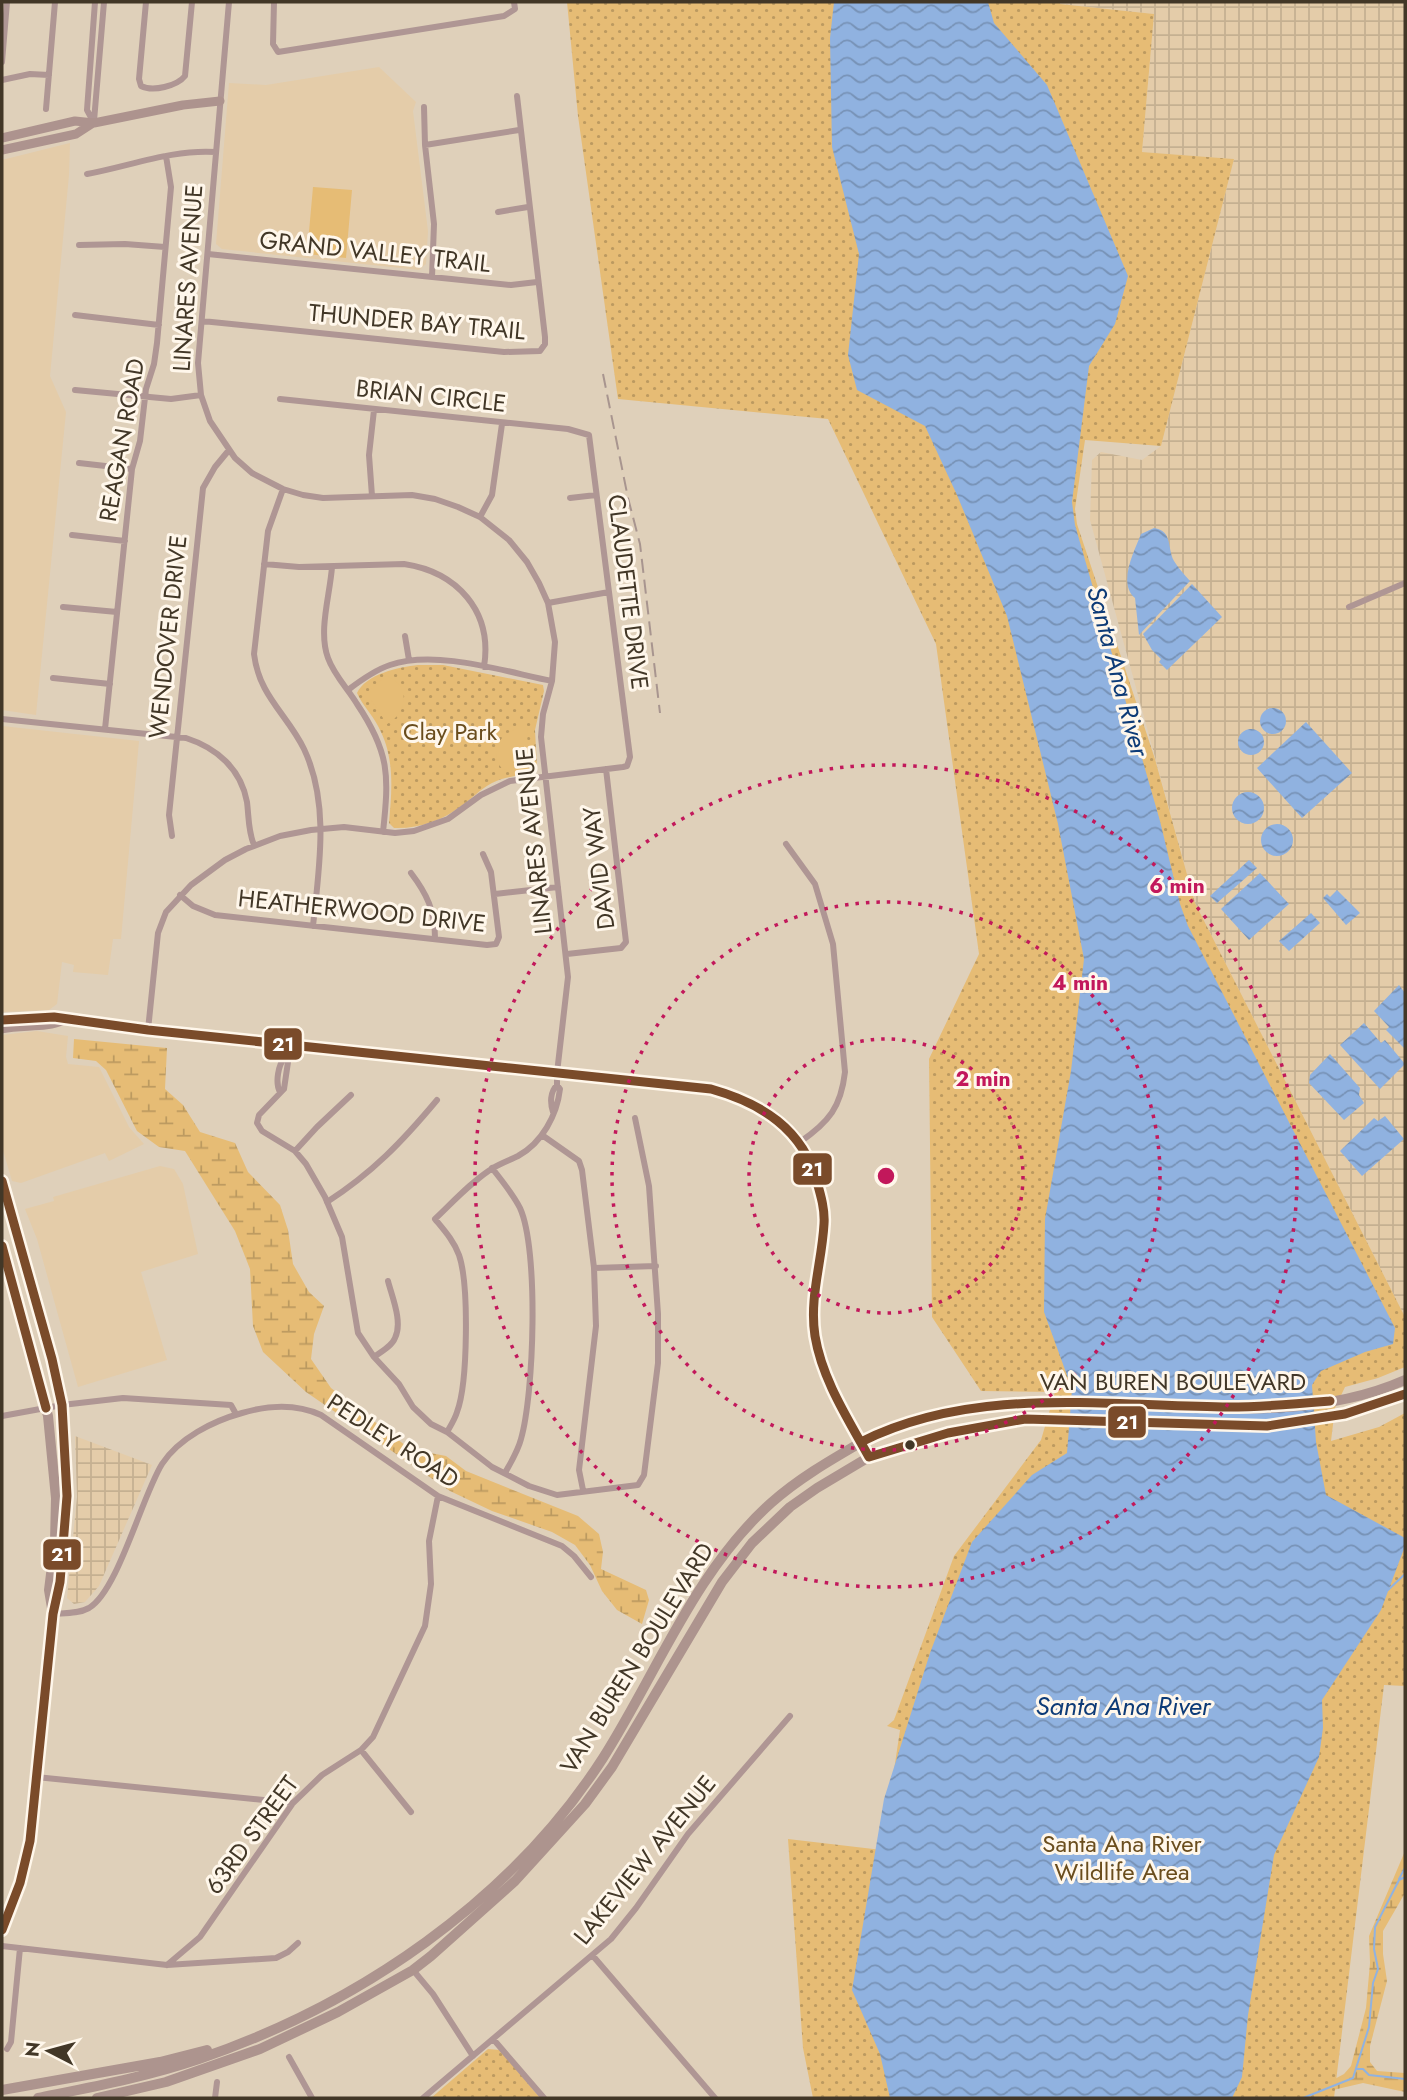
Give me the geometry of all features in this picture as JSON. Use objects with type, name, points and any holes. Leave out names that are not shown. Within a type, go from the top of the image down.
[{"type":"main road","points":[[2,138],[75,121],[94,122],[220,100]]},
{"type":"main road","points":[[2,150],[76,134],[94,122]]},
{"type":"main road","points":[[2,1020],[54,1017],[148,1030],[724,1092],[744,1099],[772,1115],[800,1142],[818,1182],[824,1216],[814,1311],[817,1346],[834,1389],[869,1457]]},
{"type":"main road","points":[[2,1029],[25,1025],[54,1025],[64,1020]]},
{"type":"main road","points":[[2,1181],[5,1201],[52,1359],[62,1405],[67,1496],[60,1582],[52,1614],[26,1863],[2,1930]]},
{"type":"main road","points":[[2,1246],[46,1408],[56,1498],[55,1542],[49,1590],[52,1614]]},
{"type":"main road","name":"VAN BUREN BOULEVARD","points":[[38,2098],[143,2076],[230,2047],[310,2012],[367,1981],[414,1952],[460,1916],[521,1858],[576,1796],[602,1759],[709,1577],[738,1537],[768,1505],[799,1480],[861,1442],[902,1425],[951,1412],[1012,1404],[1066,1401],[1271,1408],[1343,1399],[1405,1380]]},
{"type":"main road","name":"VAN BUREN BOULEVARD","points":[[97,2098],[166,2082],[260,2049],[338,2012],[412,1970],[515,1881],[585,1804],[612,1767],[722,1582],[751,1543],[790,1507],[869,1457],[905,1444],[985,1424],[1025,1419],[1267,1426],[1345,1414],[1405,1394]]},
{"type":"main road","points":[[412,1970],[414,1952]]},
{"type":"main road","points":[[2,2090],[230,2047]]},
{"type":"street","points":[[2,62],[7,2]]},
{"type":"street","points":[[46,109],[55,2]]},
{"type":"street","points":[[94,122],[86,110],[95,2]]},
{"type":"street","points":[[94,122],[104,2]]},
{"type":"street","points":[[146,2],[139,79],[141,86],[146,89],[180,82],[185,76],[192,2]]},
{"type":"street","name":"LINARES AVENUE","points":[[229,2],[198,363],[201,395],[210,421],[229,450],[252,473],[283,489],[323,498],[424,496],[458,506],[480,517],[517,549],[534,573],[548,603],[555,642],[552,681],[541,726],[544,776],[567,954],[568,989],[556,1084],[560,1089],[558,1106],[542,1135]]},
{"type":"street","points":[[274,2],[273,44],[278,52],[504,16],[515,9],[514,2]]},
{"type":"street","points":[[2,80],[30,74],[49,75]]},
{"type":"street","name":"THUNDER BAY TRAIL","points":[[202,321],[503,352],[540,351],[545,344],[545,337],[517,96]]},
{"type":"street","points":[[424,107],[425,145],[435,224],[432,277]]},
{"type":"street","points":[[425,145],[519,130]]},
{"type":"street","points":[[87,173],[192,151],[216,152]]},
{"type":"street","name":"REAGAN ROAD","points":[[105,729],[132,469],[141,436],[145,397],[156,358],[171,187],[166,156]]},
{"type":"street","points":[[498,212],[528,207]]},
{"type":"street","points":[[79,245],[165,247]]},
{"type":"street","name":"GRAND VALLEY TRAIL","points":[[208,254],[511,285],[537,282]]},
{"type":"street","points":[[75,315],[159,325]]},
{"type":"street","points":[[75,390],[171,399],[201,395]]},
{"type":"street","name":"BRIAN CIRCLE","points":[[280,399],[577,430]]},
{"type":"street","points":[[372,496],[369,455],[374,410]]},
{"type":"street","points":[[480,517],[492,495],[502,424]]},
{"type":"street","name":"CLAUDETTE DRIVE","points":[[577,430],[589,435],[630,757],[627,766],[606,769]]},
{"type":"street","name":"WENDOVER DRIVE","points":[[172,836],[169,815],[203,488],[229,450]]},
{"type":"street","points":[[79,463],[132,469]]},
{"type":"street","points":[[283,489],[268,531],[254,654],[263,687],[293,731],[308,759],[316,788],[320,863],[313,926]]},
{"type":"street","points":[[570,498],[596,495]]},
{"type":"street","points":[[72,535],[125,541]]},
{"type":"street","points":[[264,564],[299,567],[404,564],[440,574],[459,589],[476,611],[484,634],[484,667]]},
{"type":"street","points":[[332,567],[326,645],[328,658],[374,729],[386,766],[387,797],[383,832]]},
{"type":"street","points":[[1349,607],[1405,583]]},
{"type":"street","points":[[548,603],[609,592]]},
{"type":"street","points":[[63,607],[117,612]]},
{"type":"street","points":[[405,636],[409,660]]},
{"type":"street","points":[[348,690],[375,671],[409,660],[438,659],[552,681]]},
{"type":"street","points":[[53,678],[110,684]]},
{"type":"street","points":[[2,719],[178,737],[208,746],[220,754],[234,771],[244,790],[248,829],[254,845]]},
{"type":"street","points":[[148,1030],[158,933],[166,912],[180,895],[225,860],[254,845],[280,836],[344,827],[383,832],[414,831],[440,823],[462,811],[481,795],[502,783],[606,769]]},
{"type":"street","name":"DAVID WAY","points":[[567,954],[621,948],[626,942],[606,769]]},
{"type":"street","points":[[786,844],[815,884],[832,944],[845,1072],[840,1096],[831,1115],[823,1125],[800,1142]]},
{"type":"street","name":"HEATHERWOOD DRIVE","points":[[180,895],[193,906],[215,915],[496,944],[499,937],[495,894],[491,872],[483,855]]},
{"type":"street","points":[[411,873],[429,899],[434,916],[435,939]]},
{"type":"street","points":[[495,894],[558,887]]},
{"type":"street","points":[[286,1044],[285,1058],[288,1062],[284,1089],[259,1115],[257,1123],[262,1131],[295,1151],[306,1164],[327,1202],[342,1237],[358,1333],[413,1406],[431,1424],[447,1432],[492,1467],[529,1486],[557,1495],[638,1485],[644,1475],[658,1363],[656,1266],[649,1186],[635,1118]]},
{"type":"street","points":[[295,1151],[351,1095]]},
{"type":"street","points":[[327,1202],[378,1165],[437,1100]]},
{"type":"street","points":[[447,1432],[458,1411],[465,1361],[463,1271],[452,1239],[435,1219],[492,1168],[520,1155],[542,1135],[579,1161],[594,1269],[596,1326],[579,1471],[583,1490]]},
{"type":"street","points":[[492,1168],[521,1210],[533,1282],[526,1413],[521,1441],[505,1473]]},
{"type":"street","points":[[594,1269],[656,1266]]},
{"type":"street","points":[[374,1357],[394,1341],[397,1331],[396,1308],[388,1281]]},
{"type":"street","points":[[2,1416],[123,1398],[231,1405],[236,1414]]},
{"type":"street","name":"PEDLEY ROAD","points":[[52,1614],[74,1613],[89,1608],[99,1600],[112,1577],[162,1464],[177,1447],[215,1423],[236,1414],[270,1407],[306,1408],[321,1415],[438,1496],[562,1546],[591,1577]]},
{"type":"street","name":"63RD STREET","points":[[167,1965],[200,1937],[293,1803],[322,1775],[361,1750],[373,1737],[425,1626],[431,1584],[429,1541],[438,1496]]},
{"type":"street","name":"LAKEVIEW AVENUE","points":[[423,2098],[593,1956],[636,1908],[688,1835],[790,1716]]},
{"type":"street","points":[[361,1750],[411,1812]]},
{"type":"street","points":[[36,1777],[293,1803]]},
{"type":"street","points":[[2,1946],[167,1965],[275,1958],[298,1943]]},
{"type":"street","points":[[7,2049],[11,2042],[20,1948]]},
{"type":"street","points":[[593,1956],[715,2098]]},
{"type":"street","points":[[412,1970],[433,1994],[473,2056]]},
{"type":"street","points":[[494,2040],[544,2098]]},
{"type":"street","points":[[289,2057],[312,2098]]},
{"type":"street","points":[[215,2098],[217,2082]]},
{"type":"shaded area","points":[[1060,2],[1405,2],[1405,1317],[1195,903],[1090,520],[1092,460],[1101,452],[1142,460],[1161,446],[1234,159],[1142,152],[1154,14]]},
{"type":"shaded area","points":[[379,67],[416,102],[413,111],[428,231],[426,264],[419,270],[222,249],[216,244],[229,83],[266,85]]},
{"type":"shaded area","points":[[70,143],[50,376],[66,412],[36,715],[2,710],[2,160]]},
{"type":"shaded area","points":[[2,726],[139,741],[121,939],[113,939],[108,975],[73,972],[74,965],[62,962],[57,1004],[49,1010],[2,1012]]},
{"type":"shaded area","points":[[37,1031],[68,1036],[68,1064],[99,1067],[129,1127],[144,1144],[109,1161],[105,1153],[21,1183],[12,1181],[2,1147],[2,1035]]},
{"type":"shaded area","points":[[160,1166],[174,1169],[183,1184],[198,1254],[141,1272],[167,1360],[78,1387],[37,1239],[25,1209],[54,1201],[53,1197]]},
{"type":"shaded area","points":[[75,1436],[152,1465],[99,1586],[85,1602],[74,1604],[67,1598],[77,1497]]},
{"type":"green space","name":"Santa Ana River","points":[[567,2],[1060,2],[1154,14],[1142,152],[1234,159],[1161,446],[1085,440],[1075,509],[1077,524],[1155,759],[1195,903],[1405,1317],[1405,1367],[1345,1387],[1335,1408],[1331,1441],[1379,1427],[1405,1413],[1405,1686],[1384,1685],[1334,2098],[813,2098],[803,2048],[788,1839],[882,1850],[900,1730],[887,1726],[894,1720],[954,1556],[1041,1440],[1055,1392],[981,1391],[932,1317],[929,1059],[979,954],[936,644],[828,419],[618,399],[578,116]]},
{"type":"green space","points":[[313,187],[352,190],[346,258],[307,254]]},
{"type":"green space","name":"Clay Park","points":[[418,665],[443,665],[543,685],[535,730],[537,767],[535,772],[492,783],[438,820],[412,827],[394,828],[389,823],[391,786],[387,749],[378,726],[357,693],[361,686],[375,676]]},
{"type":"green space","points":[[386,676],[400,685],[404,699],[399,713],[387,724],[369,697],[371,689]]},
{"type":"green space","points":[[519,728],[527,728],[528,761],[523,766],[503,770],[496,757],[498,744],[506,735]]},
{"type":"green space","points":[[74,1039],[167,1048],[165,1089],[183,1105],[200,1132],[235,1143],[248,1172],[280,1205],[288,1230],[293,1264],[309,1292],[324,1306],[314,1334],[311,1359],[331,1388],[410,1449],[446,1456],[466,1471],[578,1516],[599,1534],[603,1552],[601,1569],[646,1590],[649,1600],[642,1624],[617,1610],[602,1591],[590,1565],[575,1545],[552,1532],[492,1511],[450,1491],[306,1392],[263,1352],[253,1326],[250,1269],[235,1231],[185,1151],[159,1147],[137,1131],[106,1070],[96,1061],[73,1058]]},
{"type":"green space","points":[[1405,1851],[1405,1893],[1383,1931],[1387,1981],[1370,2046],[1370,2062],[1377,2071],[1405,2073],[1405,2092],[1363,2083],[1299,2098],[1344,2074],[1351,2066],[1366,2008],[1370,1963],[1369,1936]]},
{"type":"green space","points":[[488,2049],[500,2050],[540,2098],[431,2098]]},
{"type":"water","name":"Santa Ana River","points":[[834,2],[988,2],[994,23],[1047,85],[1128,276],[1115,324],[1089,366],[1072,502],[1075,525],[1188,926],[1395,1328],[1393,1344],[1365,1352],[1321,1371],[1312,1385],[1316,1442],[1326,1495],[1405,1538],[1405,1546],[1381,1610],[1322,1700],[1323,1728],[1319,1757],[1274,1855],[1248,2015],[1242,2077],[1232,2098],[890,2098],[880,2054],[852,1990],[884,1799],[930,1653],[972,1542],[1032,1475],[1067,1453],[1072,1389],[1044,1312],[1045,1219],[1071,1071],[1084,959],[1058,824],[1007,616],[925,426],[857,390],[848,355],[859,254],[832,147],[830,38]]},
{"type":"water","points":[[1154,528],[1167,536],[1174,561],[1190,581],[1139,635],[1135,598],[1130,592],[1127,575],[1141,534]]},
{"type":"water","points":[[1192,584],[1222,617],[1167,670],[1159,662],[1161,659],[1143,634]]},
{"type":"water","points":[[1273,708],[1282,712],[1286,721],[1282,730],[1273,734],[1264,730],[1260,721],[1264,712]]},
{"type":"water","points":[[1306,722],[1352,773],[1302,818],[1257,768]]},
{"type":"water","points":[[1251,729],[1260,733],[1264,742],[1260,751],[1251,755],[1242,751],[1238,742],[1242,733]]},
{"type":"water","points":[[1248,792],[1260,796],[1264,808],[1260,820],[1248,824],[1236,820],[1232,808],[1236,796]]},
{"type":"water","points":[[1277,824],[1289,828],[1293,840],[1289,852],[1277,856],[1265,852],[1261,840],[1265,828]]},
{"type":"water","points":[[1249,860],[1257,868],[1217,903],[1210,896]]},
{"type":"water","points":[[1260,873],[1289,904],[1249,940],[1221,909]]},
{"type":"water","points":[[1337,890],[1360,913],[1346,925],[1323,898],[1327,894],[1330,897]]},
{"type":"water","points":[[1311,913],[1320,923],[1289,951],[1279,941]]},
{"type":"water","points":[[1399,985],[1405,993],[1405,1049],[1386,1030],[1389,1027],[1374,1011]]},
{"type":"water","points":[[1364,1023],[1381,1043],[1385,1040],[1405,1064],[1380,1089],[1340,1045]]},
{"type":"water","points":[[1330,1054],[1360,1088],[1359,1095],[1364,1103],[1344,1120],[1309,1083],[1310,1075]]},
{"type":"water","points":[[1385,1116],[1404,1139],[1362,1176],[1340,1151],[1374,1118],[1378,1121]]},
{"type":"waterway","points":[[1388,1590],[1405,1574]]},
{"type":"waterway","points":[[1399,1879],[1405,1868]]},
{"type":"waterway","points":[[1303,2098],[1353,2078],[1369,2027],[1373,1983],[1378,1969],[1374,1949],[1375,1927],[1399,1880],[1405,1877]]},
{"type":"waterway","points":[[1357,2069],[1363,2069],[1369,2075],[1405,2079]]},
{"type":"railway","points":[[603,374],[640,544],[660,713]]},
{"type":"transit line","name":"21","points":[[2,1020],[54,1017],[148,1030],[711,1089],[747,1102],[777,1121],[790,1133],[802,1147],[817,1182],[824,1219],[814,1308],[818,1352],[830,1383],[869,1457],[948,1433],[1025,1419],[1267,1426],[1345,1414],[1405,1394]]},
{"type":"transit line","name":"21","points":[[2,1181],[52,1359],[62,1405],[67,1496],[60,1582],[53,1614],[30,1841],[20,1883],[2,1930]]},
{"type":"transit line","name":"21","points":[[2,1246],[46,1408]]},
{"type":"transit line","name":"21","points":[[861,1442],[904,1424],[949,1412],[995,1406],[1089,1403],[1242,1407],[1330,1401]]},
{"type":"park label","name":"Santa Ana River Wildlife Area","points":[[1122,1858]]}]
